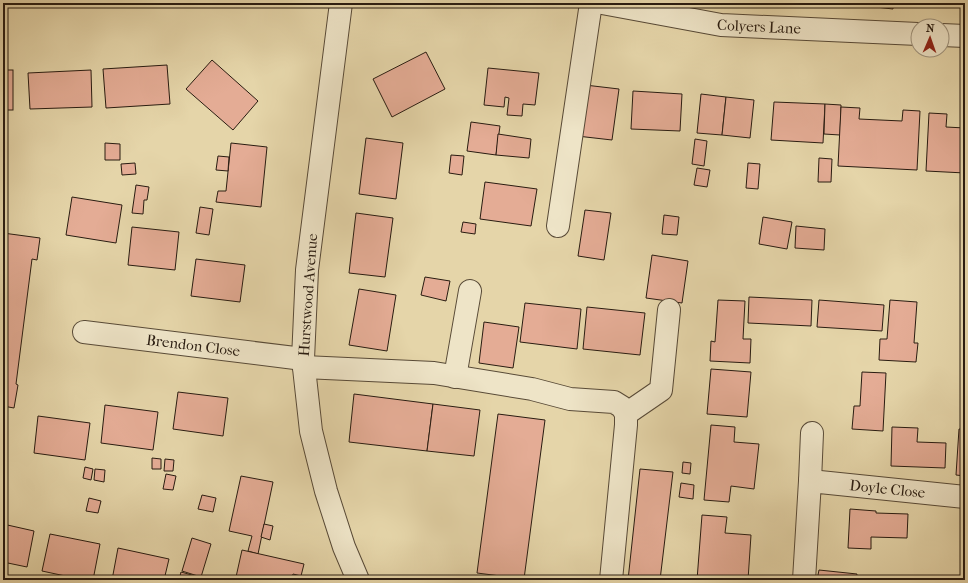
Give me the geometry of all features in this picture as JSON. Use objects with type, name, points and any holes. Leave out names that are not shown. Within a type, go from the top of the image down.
[{"type":"street","name":"Hurstwood Avenue","points":[[341,3],[307,270],[303,363],[311,431],[322,476],[344,547],[358,580]]},
{"type":"street","points":[[558,226],[591,3]]},
{"type":"street","name":"Colyers Lane","points":[[602,3],[721,25],[910,34]]},
{"type":"street","points":[[950,35],[965,36]]},
{"type":"street","points":[[455,377],[470,291]]},
{"type":"street","points":[[611,580],[626,414],[661,390],[669,310]]},
{"type":"street","name":"Brendon Close","points":[[84,332],[303,363],[434,373],[532,389],[570,399],[614,402],[622,407],[626,414]]},
{"type":"street","points":[[804,580],[812,433]]},
{"type":"street","name":"Doyle Close","points":[[810,481],[965,497]]},
{"type":"building","points":[[868,3],[893,3],[893,9],[867,6]]},
{"type":"building","points":[[426,52],[445,89],[392,117],[373,79]]},
{"type":"building","points":[[212,60],[258,101],[233,130],[186,89]]},
{"type":"building","points":[[167,65],[170,104],[106,108],[103,69]]},
{"type":"building","points":[[488,68],[539,73],[535,105],[523,104],[522,116],[507,115],[509,98],[505,97],[504,107],[484,105]]},
{"type":"building","points":[[3,70],[13,70],[13,110],[3,110]]},
{"type":"building","points":[[91,70],[92,107],[30,109],[28,73]]},
{"type":"building","points":[[585,85],[619,89],[612,140],[577,136]]},
{"type":"building","points":[[633,91],[682,94],[680,131],[631,129]]},
{"type":"building","points":[[701,94],[726,97],[722,135],[697,133]]},
{"type":"building","points":[[726,97],[754,100],[750,138],[722,135]]},
{"type":"building","points":[[774,102],[825,104],[823,143],[771,140]]},
{"type":"building","points":[[825,104],[841,105],[840,135],[824,134]]},
{"type":"building","points":[[841,107],[860,108],[859,119],[902,121],[903,110],[920,111],[917,170],[838,166]]},
{"type":"building","points":[[929,113],[947,114],[946,127],[965,128],[965,173],[926,171]]},
{"type":"building","points":[[471,122],[500,126],[496,155],[467,151]]},
{"type":"building","points":[[498,134],[531,139],[529,158],[496,155]]},
{"type":"building","points":[[366,138],[403,143],[396,199],[359,194]]},
{"type":"building","points":[[695,139],[707,141],[704,166],[692,164]]},
{"type":"building","points":[[105,143],[120,144],[120,160],[105,160]]},
{"type":"building","points":[[231,143],[267,147],[261,207],[216,202],[218,191],[226,191]]},
{"type":"building","points":[[451,155],[464,156],[462,175],[449,173]]},
{"type":"building","points":[[218,156],[229,157],[228,171],[216,170]]},
{"type":"building","points":[[819,158],[832,159],[831,182],[818,182]]},
{"type":"building","points":[[135,163],[136,174],[122,175],[121,164]]},
{"type":"building","points":[[748,163],[760,164],[758,189],[746,188]]},
{"type":"building","points":[[697,168],[710,170],[707,187],[694,185]]},
{"type":"building","points":[[485,182],[537,189],[531,226],[480,219]]},
{"type":"building","points":[[136,185],[149,187],[147,200],[144,200],[143,214],[132,213]]},
{"type":"building","points":[[72,197],[122,205],[116,243],[66,235]]},
{"type":"building","points":[[200,207],[213,209],[209,235],[196,233]]},
{"type":"building","points":[[585,210],[611,213],[604,260],[578,256]]},
{"type":"building","points":[[356,213],[393,218],[385,277],[349,273]]},
{"type":"building","points":[[664,215],[679,217],[677,235],[662,234]]},
{"type":"building","points":[[763,217],[792,222],[787,249],[759,244]]},
{"type":"building","points":[[463,222],[476,224],[475,234],[461,232]]},
{"type":"building","points":[[796,226],[825,229],[824,250],[795,248]]},
{"type":"building","points":[[132,227],[179,232],[175,270],[128,265]]},
{"type":"building","points":[[3,233],[40,238],[37,260],[32,259],[16,384],[18,385],[14,408],[3,406]]},
{"type":"building","points":[[652,255],[688,261],[682,303],[646,298]]},
{"type":"building","points":[[196,259],[245,265],[240,302],[191,296]]},
{"type":"building","points":[[425,277],[450,281],[446,301],[421,295]]},
{"type":"building","points":[[359,289],[396,295],[387,351],[349,345]]},
{"type":"building","points":[[749,297],[812,300],[811,326],[748,323]]},
{"type":"building","points":[[718,300],[745,301],[743,339],[751,339],[750,363],[710,361],[711,341],[715,342]]},
{"type":"building","points":[[819,300],[884,305],[882,331],[817,327]]},
{"type":"building","points":[[890,300],[917,302],[914,343],[918,343],[916,362],[879,360],[880,339],[887,339]]},
{"type":"building","points":[[525,303],[581,309],[577,349],[520,342]]},
{"type":"building","points":[[587,307],[645,313],[640,355],[583,349]]},
{"type":"building","points":[[484,322],[519,327],[513,368],[479,363]]},
{"type":"building","points":[[711,369],[751,372],[747,417],[707,414]]},
{"type":"building","points":[[862,372],[886,373],[883,431],[852,429],[854,406],[860,406]]},
{"type":"building","points":[[178,392],[228,398],[223,436],[173,429]]},
{"type":"building","points":[[354,394],[433,404],[427,451],[349,442]]},
{"type":"building","points":[[433,404],[480,410],[474,456],[427,451]]},
{"type":"building","points":[[105,405],[158,412],[153,450],[101,443]]},
{"type":"building","points":[[498,414],[545,420],[524,579],[477,573]]},
{"type":"building","points":[[38,416],[90,423],[85,460],[34,453]]},
{"type":"building","points":[[711,425],[735,427],[734,442],[759,444],[754,489],[731,486],[729,502],[704,500]]},
{"type":"building","points":[[892,427],[918,428],[917,442],[946,443],[945,468],[891,466]]},
{"type":"building","points":[[959,429],[965,429],[965,476],[956,475]]},
{"type":"building","points":[[152,458],[161,459],[161,469],[152,469]]},
{"type":"building","points":[[165,459],[174,460],[173,471],[164,471]]},
{"type":"building","points":[[683,462],[691,463],[690,474],[682,473]]},
{"type":"building","points":[[85,467],[93,469],[91,480],[83,478]]},
{"type":"building","points":[[95,469],[105,470],[104,482],[94,480]]},
{"type":"building","points":[[640,469],[673,472],[660,580],[628,580]]},
{"type":"building","points":[[166,474],[176,476],[173,490],[163,489]]},
{"type":"building","points":[[241,476],[273,482],[258,554],[248,551],[252,536],[229,531]]},
{"type":"building","points":[[681,483],[694,485],[693,499],[679,497]]},
{"type":"building","points":[[202,495],[216,498],[213,512],[198,509]]},
{"type":"building","points":[[89,498],[101,501],[98,513],[86,511]]},
{"type":"building","points":[[850,509],[876,511],[876,513],[908,514],[907,538],[871,537],[871,549],[848,548]]},
{"type":"building","points":[[702,515],[727,517],[725,533],[751,535],[748,580],[722,578],[722,580],[697,580]]},
{"type":"building","points":[[3,524],[34,531],[27,567],[3,562]]},
{"type":"building","points":[[264,524],[273,526],[270,540],[261,537]]},
{"type":"building","points":[[50,534],[100,544],[93,580],[84,580],[42,571]]},
{"type":"building","points":[[192,538],[211,544],[201,577],[182,571]]},
{"type":"building","points":[[118,548],[169,559],[164,580],[112,580]]},
{"type":"building","points":[[242,550],[304,564],[301,576],[293,574],[291,580],[247,580],[236,577]]},
{"type":"building","points":[[819,570],[857,574],[856,580],[817,580]]},
{"type":"building","points":[[181,572],[199,577],[199,580],[179,580]]}]
